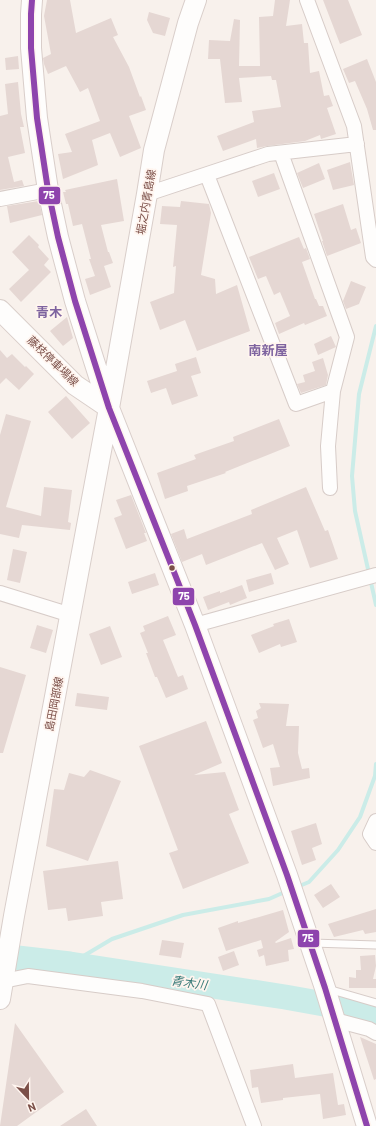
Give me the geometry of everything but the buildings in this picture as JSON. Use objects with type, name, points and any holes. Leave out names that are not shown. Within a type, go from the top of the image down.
[{"type":"street","points":[[32,0],[31,48],[37,118],[48,190],[58,237],[75,301],[109,408],[195,625],[287,875],[325,988],[367,1126]]},
{"type":"street","name":"堀之内青島線","points":[[109,408],[154,150],[188,23],[196,0]]},
{"type":"street","points":[[307,0],[354,126],[373,257],[376,260]]},
{"type":"street","points":[[147,194],[268,154],[357,144]]},
{"type":"street","points":[[281,153],[347,337],[333,391],[328,446],[330,488]]},
{"type":"street","points":[[207,175],[296,404],[333,391]]},
{"type":"street","points":[[0,199],[48,190]]},
{"type":"street","name":"藤枝停車場線","points":[[0,310],[75,384],[109,408]]},
{"type":"street","name":"島田岡部線","points":[[3,985],[10,942],[7,915],[71,615],[109,408]]},
{"type":"street","points":[[195,625],[376,575]]},
{"type":"street","points":[[0,593],[71,615]]},
{"type":"street","points":[[376,820],[370,834],[376,843]]},
{"type":"street","points":[[3,985],[28,976],[142,991],[208,1004],[254,1126]]},
{"type":"street","points":[[335,1020],[369,1029],[376,1033]]},
{"type":"lane","points":[[310,943],[376,945]]},
{"type":"lane","points":[[325,988],[376,1003]]},
{"type":"waterway","points":[[376,326],[359,394],[352,476],[355,511],[376,605]]},
{"type":"waterway","points":[[297,887],[309,882],[338,850],[360,817],[375,776],[376,764]]},
{"type":"waterway","points":[[70,964],[112,939],[183,915],[269,899],[287,891]]},
{"type":"waterway","name":"青木川","points":[[0,956],[70,964],[285,997],[352,1009],[376,1020]]},
{"type":"transit line","name":"75","points":[[32,0],[31,48],[37,118],[48,190],[58,237],[75,301],[109,408],[195,625],[287,875],[325,988],[367,1126]]},
{"type":"district","name":"青木","points":[[49,312]]},
{"type":"district","name":"南新屋","points":[[268,350]]}]
